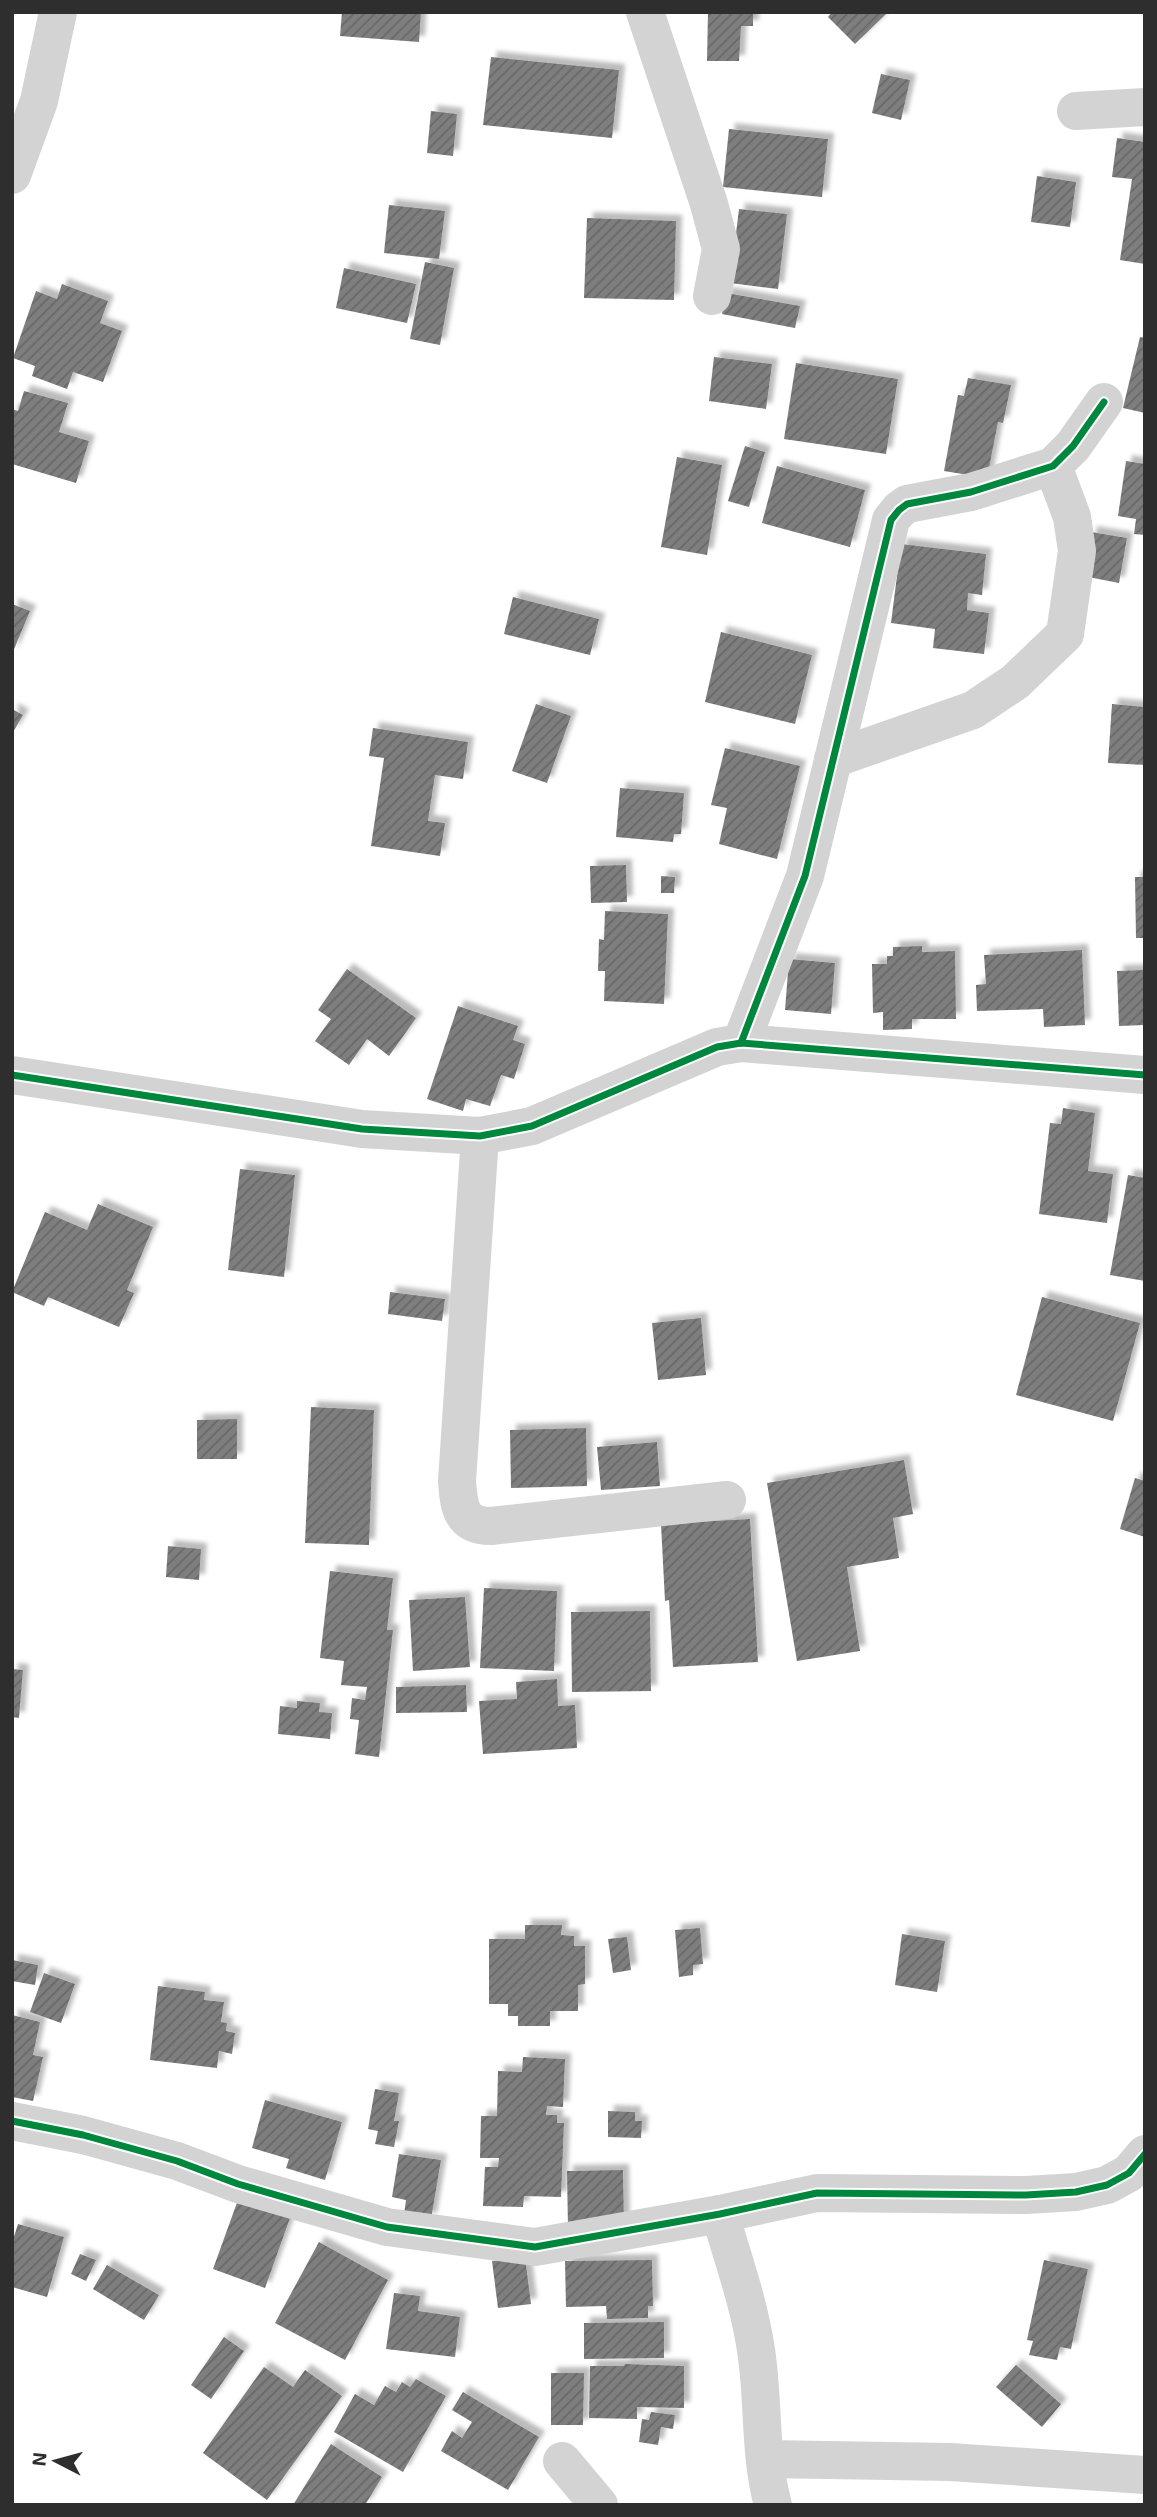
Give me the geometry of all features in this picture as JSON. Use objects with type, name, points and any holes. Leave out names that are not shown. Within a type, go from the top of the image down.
[{"type":"street","points":[[645,12],[709,204],[721,249],[712,296]]},
{"type":"street","points":[[12,176],[39,102],[54,15]]},
{"type":"street","points":[[1076,111],[1145,107]]},
{"type":"street","points":[[741,1042],[804,876],[891,520],[906,504],[971,492],[1053,466],[1073,446],[1104,402]]},
{"type":"street","points":[[833,759],[973,710],[1015,682],[1065,634],[1077,551],[1072,517],[1053,466]]},
{"type":"street","points":[[12,1075],[362,1129],[480,1136],[532,1126],[717,1047],[741,1042],[1145,1074]]},
{"type":"street","points":[[480,1136],[457,1481],[462,1513],[480,1526],[491,1526],[727,1500]]},
{"type":"street","points":[[12,2121],[83,2135],[177,2161],[238,2184],[387,2227],[535,2247],[720,2214],[817,2193],[1026,2195],[1076,2192],[1107,2185],[1129,2173],[1145,2154]]},
{"type":"street","points":[[720,2214],[746,2300],[756,2349],[763,2411],[766,2478],[773,2505]]},
{"type":"street","points":[[765,2459],[950,2462],[1145,2475]]},
{"type":"street","points":[[562,2461],[599,2505]]},
{"type":"building","points":[[342,12],[421,12],[419,42],[340,36]]},
{"type":"building","points":[[708,12],[753,12],[753,26],[741,26],[739,61],[707,61]]},
{"type":"building","points":[[832,12],[888,12],[855,44],[828,17]]},
{"type":"building","points":[[491,57],[619,70],[612,138],[483,125]]},
{"type":"building","points":[[881,74],[910,80],[901,120],[872,113]]},
{"type":"building","points":[[431,111],[457,114],[453,156],[427,153]]},
{"type":"building","points":[[729,129],[828,139],[822,197],[723,187]]},
{"type":"building","points":[[1117,138],[1145,142],[1145,264],[1120,260],[1132,179],[1112,177]]},
{"type":"building","points":[[1037,176],[1076,182],[1070,227],[1031,222]]},
{"type":"building","points":[[389,205],[445,211],[439,259],[384,253]]},
{"type":"building","points":[[739,209],[787,214],[778,289],[730,283]]},
{"type":"building","points":[[587,218],[676,221],[674,300],[584,298]]},
{"type":"building","points":[[425,262],[454,268],[440,345],[410,339]]},
{"type":"building","points":[[344,268],[416,284],[407,323],[336,308]]},
{"type":"building","points":[[62,284],[108,301],[100,323],[122,331],[103,382],[73,372],[67,389],[32,376],[35,366],[13,358],[36,291],[57,299]]},
{"type":"building","points":[[726,293],[800,306],[795,328],[722,314]]},
{"type":"building","points":[[1140,337],[1145,338],[1145,413],[1123,408]]},
{"type":"building","points":[[714,357],[772,364],[766,409],[709,401]]},
{"type":"building","points":[[796,363],[898,379],[886,454],[784,439]]},
{"type":"building","points":[[968,378],[1011,385],[1003,423],[998,422],[987,478],[944,471],[958,395],[964,396]]},
{"type":"building","points":[[24,391],[68,403],[59,432],[89,441],[76,483],[12,464],[12,409],[18,411]]},
{"type":"building","points":[[745,446],[765,452],[749,507],[728,501]]},
{"type":"building","points":[[677,457],[722,465],[707,555],[661,547]]},
{"type":"building","points":[[1126,461],[1145,464],[1145,535],[1134,534],[1136,519],[1118,516]]},
{"type":"building","points":[[777,466],[865,490],[850,547],[762,523]]},
{"type":"building","points":[[1091,532],[1127,538],[1119,583],[1083,576]]},
{"type":"building","points":[[901,544],[986,554],[982,595],[968,593],[967,610],[989,613],[984,654],[933,648],[935,629],[891,623]]},
{"type":"building","points":[[513,597],[599,619],[590,655],[504,634]]},
{"type":"building","points":[[12,604],[30,611],[12,654]]},
{"type":"building","points":[[721,632],[812,655],[795,724],[705,702]]},
{"type":"building","points":[[536,704],[571,716],[547,783],[512,771]]},
{"type":"building","points":[[1112,704],[1145,707],[1145,765],[1108,763]]},
{"type":"building","points":[[12,709],[23,715],[12,734]]},
{"type":"building","points":[[373,728],[468,742],[463,779],[435,775],[428,821],[445,823],[440,856],[371,846],[384,758],[369,756]]},
{"type":"building","points":[[725,748],[800,766],[777,859],[719,844],[727,808],[711,805]]},
{"type":"building","points":[[620,788],[684,793],[681,834],[674,834],[673,842],[616,837]]},
{"type":"building","points":[[626,865],[627,902],[591,903],[590,866]]},
{"type":"building","points":[[661,876],[675,877],[674,893],[661,893]]},
{"type":"building","points":[[1135,877],[1145,877],[1145,938],[1136,938]]},
{"type":"building","points":[[605,911],[668,914],[664,1004],[604,1001],[605,971],[598,971],[599,939],[604,940]]},
{"type":"building","points":[[922,946],[922,952],[955,951],[956,1019],[912,1019],[912,1029],[883,1030],[883,1012],[873,1013],[872,964],[887,964],[887,956],[893,956],[893,947]]},
{"type":"building","points":[[1082,950],[1085,1025],[1044,1027],[1043,1009],[977,1011],[976,985],[986,984],[984,955]]},
{"type":"building","points":[[789,959],[835,963],[831,1014],[785,1010]]},
{"type":"building","points":[[347,969],[416,1018],[389,1056],[367,1039],[349,1065],[315,1041],[331,1019],[318,1010]]},
{"type":"building","points":[[1145,970],[1145,1025],[1119,1026],[1117,971]]},
{"type":"building","points":[[458,1006],[518,1026],[513,1040],[525,1044],[514,1079],[501,1075],[490,1106],[466,1099],[463,1111],[427,1099]]},
{"type":"building","points":[[1063,1108],[1095,1113],[1088,1171],[1113,1174],[1107,1223],[1039,1214],[1050,1123],[1061,1124]]},
{"type":"building","points":[[240,1169],[295,1175],[284,1277],[228,1270]]},
{"type":"building","points":[[1128,1175],[1145,1178],[1145,1281],[1110,1275]]},
{"type":"building","points":[[98,1204],[153,1227],[127,1290],[134,1293],[119,1327],[48,1297],[44,1306],[12,1292],[45,1212],[87,1230]]},
{"type":"building","points":[[390,1292],[445,1299],[442,1321],[388,1314]]},
{"type":"building","points":[[1042,1297],[1140,1323],[1113,1421],[1016,1395]]},
{"type":"building","points":[[701,1318],[706,1375],[658,1380],[652,1323]]},
{"type":"building","points":[[311,1407],[374,1410],[369,1545],[305,1543]]},
{"type":"building","points":[[237,1419],[237,1459],[197,1459],[197,1420]]},
{"type":"building","points":[[586,1428],[587,1486],[511,1488],[510,1430]]},
{"type":"building","points":[[657,1442],[660,1486],[601,1490],[597,1447]]},
{"type":"building","points":[[904,1460],[913,1514],[893,1518],[899,1558],[847,1567],[860,1651],[797,1661],[767,1483]]},
{"type":"building","points":[[1135,1478],[1145,1481],[1145,1537],[1120,1529]]},
{"type":"building","points":[[750,1519],[758,1662],[673,1667],[669,1600],[665,1601],[661,1524]]},
{"type":"building","points":[[168,1546],[201,1549],[199,1580],[166,1577]]},
{"type":"building","points":[[330,1571],[393,1578],[387,1630],[393,1630],[379,1757],[355,1754],[359,1720],[350,1719],[352,1698],[365,1700],[367,1687],[341,1685],[344,1661],[320,1658]]},
{"type":"building","points":[[484,1588],[557,1591],[554,1671],[480,1668]]},
{"type":"building","points":[[465,1597],[470,1667],[413,1671],[409,1600]]},
{"type":"building","points":[[650,1611],[651,1691],[572,1692],[571,1612]]},
{"type":"building","points":[[12,1669],[23,1670],[19,1718],[12,1717]]},
{"type":"building","points":[[557,1679],[558,1706],[575,1705],[577,1748],[483,1754],[479,1701],[517,1699],[516,1682]]},
{"type":"building","points":[[466,1685],[467,1712],[396,1713],[396,1687]]},
{"type":"building","points":[[297,1701],[320,1703],[319,1712],[332,1713],[330,1739],[278,1734],[280,1706],[297,1708]]},
{"type":"building","points":[[525,1925],[562,1925],[561,1935],[574,1936],[574,1946],[585,1946],[585,1984],[578,1985],[578,2011],[550,2011],[550,2026],[518,2026],[518,2016],[508,2016],[508,2004],[489,2004],[489,1939],[525,1939]]},
{"type":"building","points":[[700,1928],[703,1964],[693,1965],[693,1975],[679,1977],[675,1930]]},
{"type":"building","points":[[902,1934],[945,1941],[937,1992],[895,1985]]},
{"type":"building","points":[[627,1937],[631,1970],[613,1973],[608,1939]]},
{"type":"building","points":[[12,1960],[38,1965],[35,1985],[12,1981]]},
{"type":"building","points":[[44,1973],[75,1984],[61,2023],[30,2012]]},
{"type":"building","points":[[158,1986],[205,1992],[204,2000],[224,2002],[221,2022],[227,2023],[226,2031],[235,2033],[232,2054],[219,2051],[217,2068],[150,2060]]},
{"type":"building","points":[[12,2015],[40,2022],[33,2055],[43,2057],[33,2101],[12,2097]]},
{"type":"building","points":[[523,2057],[565,2059],[563,2107],[547,2106],[546,2115],[557,2115],[557,2123],[564,2123],[561,2197],[524,2196],[523,2207],[483,2206],[485,2167],[498,2167],[499,2158],[480,2158],[481,2116],[497,2116],[498,2071],[522,2072]]},
{"type":"building","points":[[375,2089],[399,2093],[394,2121],[399,2121],[394,2147],[375,2144],[378,2131],[368,2129]]},
{"type":"building","points":[[265,2100],[342,2122],[325,2180],[286,2168],[289,2159],[252,2148]]},
{"type":"building","points":[[608,2111],[635,2112],[635,2121],[642,2121],[641,2138],[608,2137]]},
{"type":"building","points":[[399,2154],[441,2160],[431,2219],[404,2215],[406,2200],[392,2197]]},
{"type":"building","points":[[623,2170],[624,2228],[568,2229],[567,2171]]},
{"type":"building","points":[[238,2200],[290,2218],[265,2288],[213,2269]]},
{"type":"building","points":[[18,2224],[64,2237],[47,2297],[12,2287],[12,2243]]},
{"type":"building","points":[[319,2242],[388,2280],[345,2360],[275,2323]]},
{"type":"building","points":[[80,2254],[96,2260],[86,2281],[71,2274]]},
{"type":"building","points":[[525,2257],[531,2304],[498,2308],[492,2261]]},
{"type":"building","points":[[652,2260],[653,2306],[648,2306],[648,2318],[607,2319],[606,2306],[566,2307],[565,2261]]},
{"type":"building","points":[[1044,2260],[1088,2269],[1071,2349],[1060,2347],[1057,2360],[1029,2355],[1033,2341],[1027,2340]]},
{"type":"building","points":[[107,2265],[159,2295],[144,2320],[93,2289]]},
{"type":"building","points":[[394,2293],[420,2296],[418,2311],[460,2317],[455,2357],[386,2349]]},
{"type":"building","points":[[664,2322],[664,2358],[584,2359],[584,2323]]},
{"type":"building","points":[[224,2337],[244,2351],[211,2399],[191,2385]]},
{"type":"building","points":[[1016,2365],[1061,2404],[1042,2427],[996,2387]]},
{"type":"building","points":[[590,2366],[684,2366],[684,2408],[637,2407],[637,2419],[589,2418]]},
{"type":"building","points":[[264,2367],[293,2387],[305,2370],[342,2396],[267,2500],[203,2453]]},
{"type":"building","points":[[551,2373],[584,2373],[583,2425],[551,2425]]},
{"type":"building","points":[[416,2379],[446,2396],[403,2472],[334,2432],[355,2394],[374,2405],[385,2386],[396,2392],[402,2382],[410,2387]]},
{"type":"building","points":[[463,2392],[539,2437],[508,2490],[441,2451],[452,2431],[462,2438],[472,2422],[452,2410]]},
{"type":"building","points":[[651,2412],[675,2415],[673,2429],[661,2427],[658,2445],[639,2442],[642,2419],[649,2420]]},
{"type":"building","points":[[331,2444],[382,2477],[365,2505],[293,2505]]},
{"type":"cycle path","points":[[741,1043],[805,876],[891,520],[907,504],[971,492],[1053,466],[1073,446],[1104,402]]},
{"type":"cycle path","points":[[12,1075],[362,1129],[480,1136],[532,1126],[717,1047],[741,1043],[1145,1075]]},
{"type":"cycle path","points":[[12,2121],[83,2135],[177,2161],[238,2184],[387,2227],[535,2247],[720,2214],[817,2193],[1026,2195],[1076,2192],[1107,2185],[1129,2173],[1145,2154]]}]
